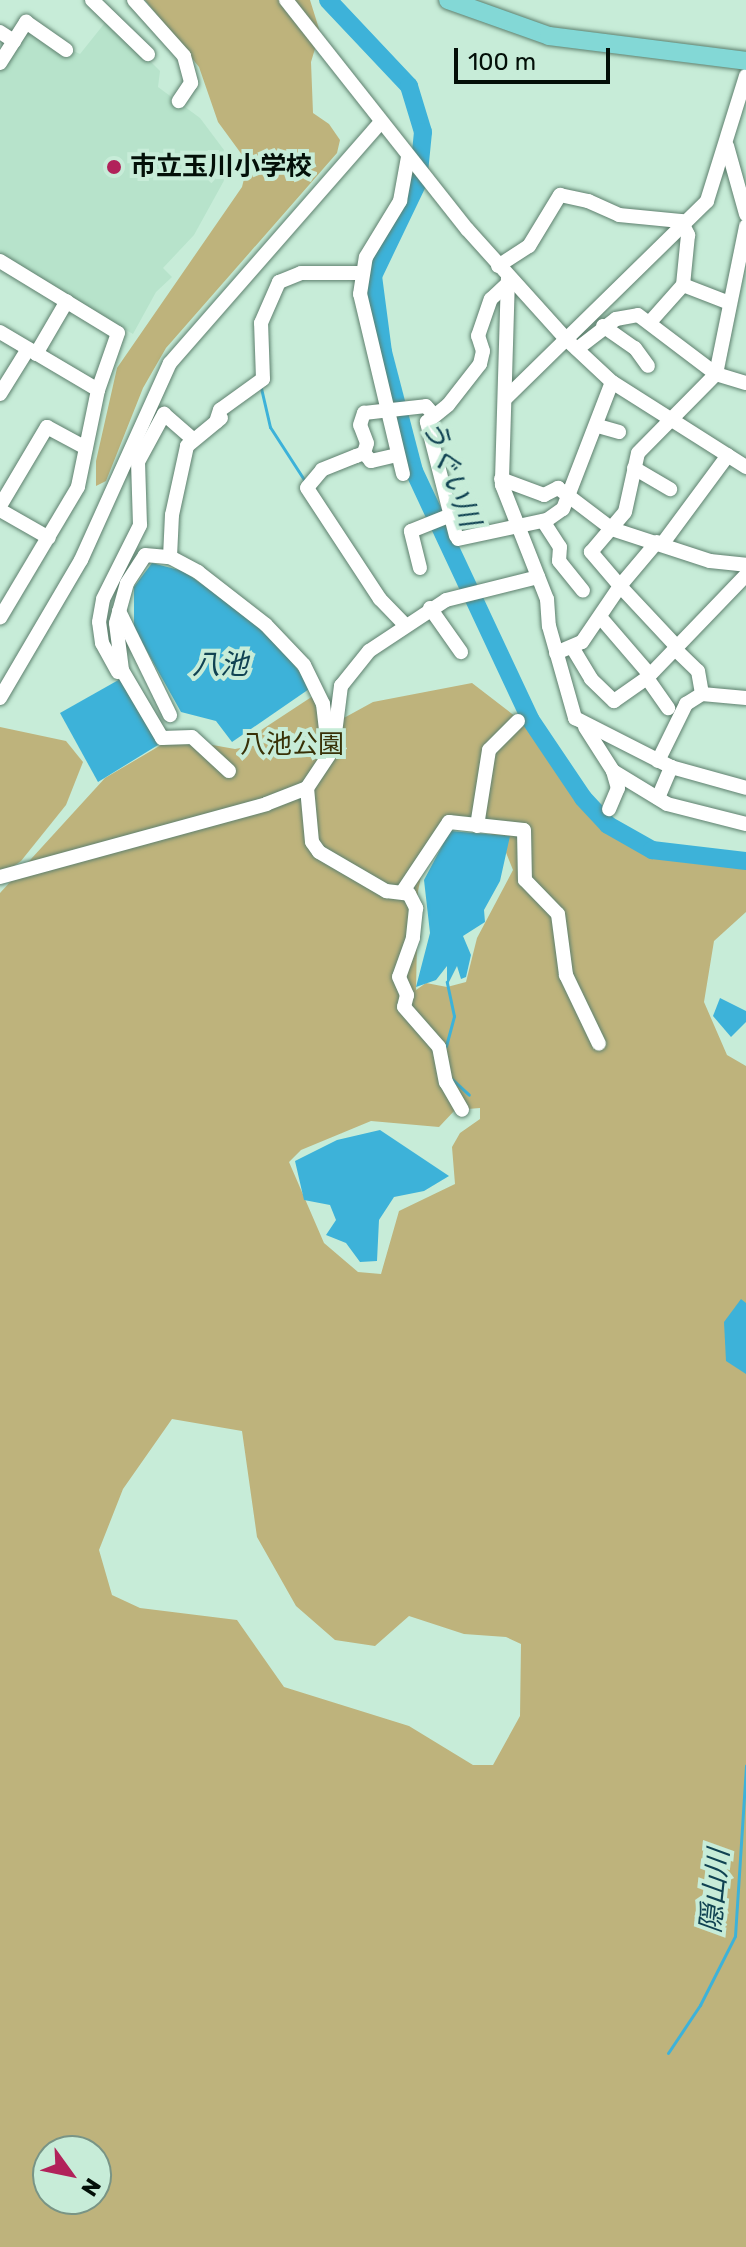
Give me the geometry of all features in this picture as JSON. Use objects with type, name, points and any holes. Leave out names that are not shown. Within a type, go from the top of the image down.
[{"type":"main road","points":[[448,0],[549,36],[746,61]]},
{"type":"street","points":[[92,0],[148,54]]},
{"type":"street","points":[[134,0],[184,56],[191,83],[179,101]]},
{"type":"street","points":[[286,0],[505,275],[572,345],[612,382],[728,455],[745,469]]},
{"type":"street","points":[[0,63],[26,22],[66,50]]},
{"type":"street","points":[[0,32],[14,41]]},
{"type":"street","points":[[572,345],[707,201],[727,146],[746,76]]},
{"type":"street","points":[[122,670],[117,673],[112,663],[99,622],[103,599],[140,525],[132,460],[152,396],[194,331],[381,122]]},
{"type":"street","points":[[727,146],[746,207]]},
{"type":"street","points":[[403,474],[363,313],[362,273],[400,201],[408,157]]},
{"type":"street","points":[[612,382],[571,497],[543,521],[457,538],[427,426],[432,413],[448,405],[480,364],[482,324],[491,299],[560,195],[619,215],[684,225]]},
{"type":"street","points":[[650,322],[683,285],[684,225]]},
{"type":"street","points":[[702,694],[698,671],[591,552],[625,512],[638,453],[716,374],[727,302],[742,272],[746,226]]},
{"type":"street","points":[[0,261],[118,333],[98,390],[78,487],[0,618]]},
{"type":"street","points":[[170,557],[172,515],[193,439],[220,419],[220,410],[263,379],[261,323],[279,282],[301,273],[362,273]]},
{"type":"street","points":[[505,275],[505,399],[501,479],[539,578],[575,718],[585,727],[613,771],[618,788],[609,809]]},
{"type":"street","points":[[683,285],[727,302]]},
{"type":"street","points":[[0,394],[67,301]]},
{"type":"street","points":[[505,399],[572,345],[630,313],[650,322],[716,374],[746,383]]},
{"type":"street","points":[[603,326],[635,348],[648,366]]},
{"type":"street","points":[[0,332],[98,390]]},
{"type":"street","points":[[364,453],[367,443],[360,425],[364,413],[426,406],[432,413]]},
{"type":"street","points":[[0,698],[81,560],[132,460],[164,414],[193,439]]},
{"type":"street","points":[[598,426],[619,432]]},
{"type":"street","points":[[49,538],[0,508],[47,427],[86,448]]},
{"type":"street","points":[[364,453],[371,461],[397,455]]},
{"type":"street","points":[[364,453],[322,470],[307,488],[380,599],[405,625]]},
{"type":"street","points":[[556,653],[572,647],[601,618],[620,586],[660,543],[728,455]]},
{"type":"street","points":[[634,468],[670,489]]},
{"type":"street","points":[[501,479],[544,495],[558,488],[612,529],[710,561],[746,565]]},
{"type":"street","points":[[420,568],[411,531],[426,528],[444,518]]},
{"type":"street","points":[[543,521],[560,547],[563,566],[583,591]]},
{"type":"street","points":[[229,771],[192,737],[162,738],[122,670],[115,637],[119,611],[137,564],[145,555],[170,557],[231,597],[304,665],[323,704],[330,755]]},
{"type":"street","points":[[0,877],[266,804],[307,788],[330,755],[341,686],[351,668],[430,608],[483,590],[539,578],[563,566]]},
{"type":"street","points":[[572,647],[610,701],[649,676],[746,575]]},
{"type":"street","points":[[430,608],[461,652]]},
{"type":"street","points":[[119,611],[170,715]]},
{"type":"street","points":[[601,618],[649,676],[668,708]]},
{"type":"street","points":[[658,798],[665,764],[686,704],[702,694],[746,699]]},
{"type":"street","points":[[477,826],[489,750],[518,721]]},
{"type":"street","points":[[585,727],[665,764],[746,788]]},
{"type":"street","points":[[613,771],[658,798],[707,817],[746,824]]},
{"type":"street","points":[[307,788],[312,842],[319,852],[386,891],[403,891]]},
{"type":"street","points":[[403,891],[449,822],[524,830],[525,880],[558,914],[566,975],[599,1044]]},
{"type":"street","points":[[403,891],[416,908],[417,921],[399,977],[407,995],[404,1007],[439,1047],[446,1082],[462,1110]]},
{"type":"shaded area","name":"市立玉川小学校","points":[[108,19],[160,71],[158,87],[200,118],[230,158],[226,177],[194,235],[163,268],[172,277],[156,292],[133,334],[0,256],[0,69],[25,28],[80,54]]},
{"type":"green space","points":[[145,0],[310,0],[320,32],[311,62],[313,113],[329,124],[340,140],[337,153],[166,348],[143,388],[106,481],[96,486],[96,461],[117,368],[242,187],[248,163],[218,122],[199,67]]},
{"type":"green space","name":"八池公園","points":[[472,683],[529,727],[574,795],[618,839],[682,862],[746,869],[746,912],[714,941],[704,1002],[727,1055],[746,1066],[746,2247],[0,2247],[0,893],[105,778],[173,738],[235,749],[257,745],[252,736],[313,696],[322,730],[373,702]],"holes":[[[447,825],[476,826],[501,840],[513,870],[477,938],[466,982],[447,987],[426,983],[416,990],[418,891],[426,853]],[[480,1108],[480,1119],[460,1133],[452,1147],[455,1184],[399,1211],[381,1274],[358,1272],[324,1243],[289,1162],[301,1150],[371,1121],[439,1127],[455,1110]],[[172,1419],[242,1431],[257,1537],[296,1606],[335,1640],[375,1646],[409,1616],[464,1634],[506,1637],[521,1644],[520,1716],[493,1765],[473,1765],[409,1726],[284,1687],[237,1620],[140,1608],[112,1595],[99,1550],[123,1489]]]},
{"type":"green space","points":[[0,727],[66,741],[83,762],[66,805],[21,861],[0,876]]},
{"type":"water","name":"八池","points":[[152,563],[183,571],[262,626],[312,687],[232,742],[216,721],[181,712],[134,628],[134,587]]},
{"type":"water","points":[[122,678],[158,745],[98,782],[60,713]]},
{"type":"water","points":[[450,831],[510,836],[500,881],[484,910],[485,922],[463,936],[471,955],[466,977],[461,979],[457,966],[447,986],[447,966],[436,980],[416,987],[430,933],[424,880]]},
{"type":"water","points":[[720,998],[746,1011],[746,1022],[731,1037],[713,1016]]},
{"type":"water","points":[[380,1130],[449,1176],[424,1191],[394,1197],[379,1220],[377,1261],[360,1262],[346,1243],[326,1235],[336,1220],[330,1205],[304,1200],[295,1161],[337,1140]]},
{"type":"water","points":[[741,1299],[746,1303],[746,1374],[726,1361],[724,1322]]},
{"type":"waterway","name":"うぐい川","points":[[328,0],[409,86],[423,132],[418,182],[373,276],[383,352],[414,471],[530,719],[583,798],[608,825],[652,850],[746,861]]},
{"type":"waterway","points":[[261,388],[270,427],[305,481]]},
{"type":"waterway","points":[[446,1046],[454,1016],[447,982]]},
{"type":"waterway","points":[[452,1079],[469,1095]]},
{"type":"waterway","name":"隠山川","points":[[668,2053],[700,2005],[735,1936],[746,1765]]},
{"type":"place","name":"市立玉川小学校","points":[[114,167]]}]
